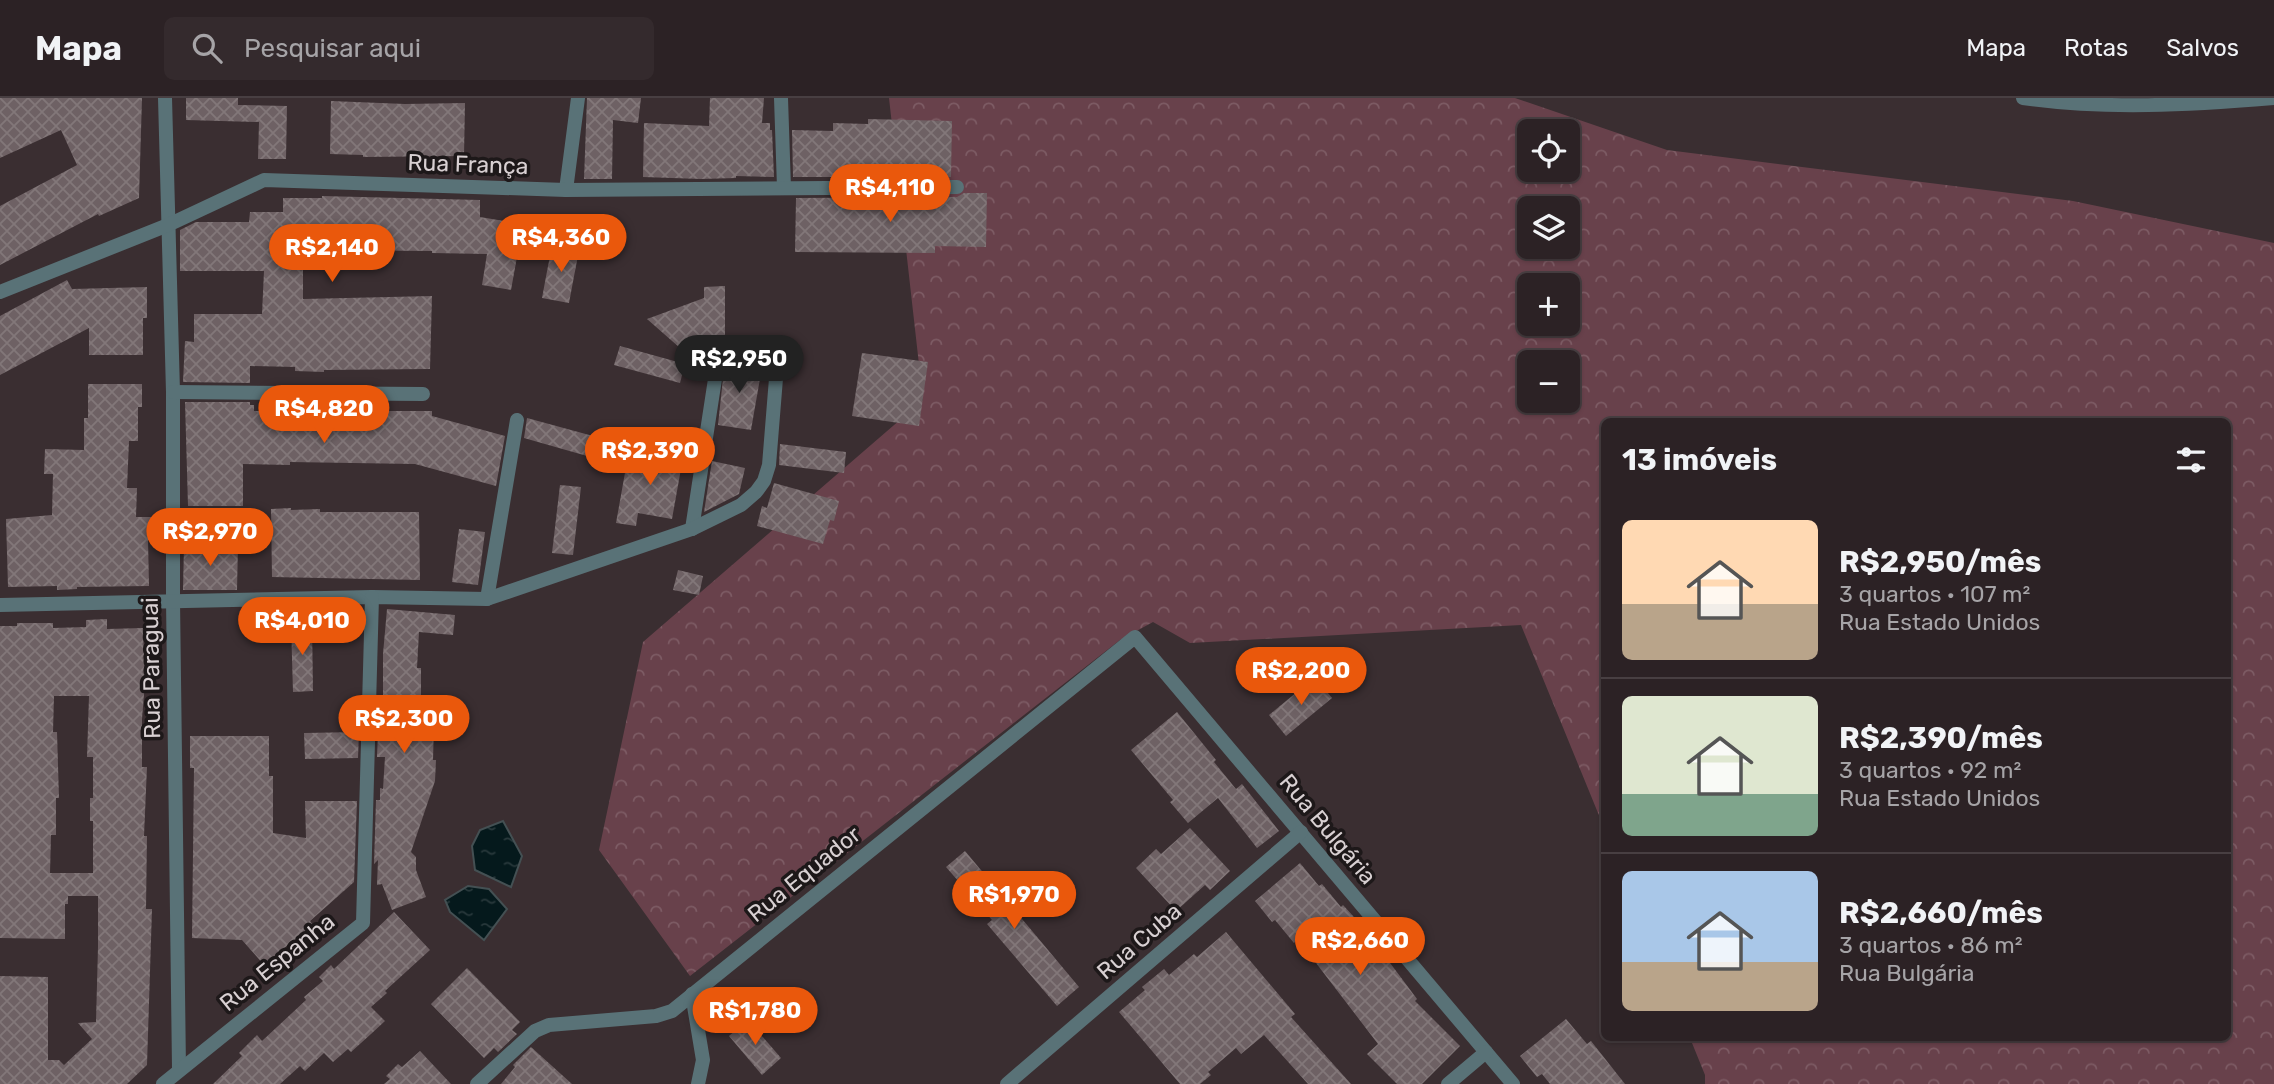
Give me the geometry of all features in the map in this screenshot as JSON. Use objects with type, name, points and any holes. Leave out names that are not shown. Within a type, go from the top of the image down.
[{"type":"street","name":"Rua Paraguai","points":[[165,98],[173,392],[179,1069]]},
{"type":"street","points":[[566,190],[578,98]]},
{"type":"street","points":[[781,98],[784,188]]},
{"type":"street","points":[[2023,98],[2079,104],[2224,103],[2274,98]]},
{"type":"street","name":"Rua França","points":[[0,292],[168,225],[264,180],[566,190],[957,187]]},
{"type":"street","points":[[0,605],[372,597],[487,599],[692,529],[741,505],[764,481],[769,465],[778,366]]},
{"type":"street","points":[[692,529],[715,379]]},
{"type":"street","points":[[173,392],[423,394]]},
{"type":"street","points":[[487,599],[517,420]]},
{"type":"street","name":"Rua Espanha","points":[[163,1084],[363,923],[372,597]]},
{"type":"street","name":"Rua Bulgária","points":[[1135,637],[1513,1084]]},
{"type":"street","name":"Rua Equador","points":[[477,1084],[534,1031],[549,1025],[656,1016],[671,1011],[1135,637]]},
{"type":"street","name":"Rua Cuba","points":[[1007,1084],[1301,832]]},
{"type":"street","points":[[692,994],[704,1060],[698,1084]]},
{"type":"street","points":[[1448,1084],[1486,1052]]},
{"type":"green space","points":[[889,98],[1515,98],[1576,119],[1517,119],[1517,182],[1580,182],[1580,120],[1667,150],[2073,201],[2274,243],[2274,1084],[1705,1084],[1705,1075],[1691,1041],[2231,1041],[2231,418],[1601,418],[1601,820],[1521,625],[1190,643],[1153,622],[1120,640],[690,976],[599,850],[643,642],[923,400]]},
{"type":"water","points":[[503,821],[522,856],[511,887],[475,870],[472,846],[480,830]]},
{"type":"water","points":[[468,886],[489,889],[507,909],[484,940],[450,912],[445,900]]},
{"type":"building","points":[[0,98],[142,98],[139,198],[99,216],[98,214],[0,265],[0,206],[77,165],[61,130],[0,158]]},
{"type":"building","points":[[186,98],[238,98],[238,105],[287,106],[286,159],[258,159],[259,122],[186,120]]},
{"type":"building","points":[[587,98],[641,98],[638,123],[613,120],[612,179],[584,179]]},
{"type":"building","points":[[710,98],[764,98],[762,123],[770,123],[772,130],[774,177],[643,177],[644,123],[709,126]]},
{"type":"building","points":[[331,101],[465,103],[464,156],[363,157],[330,154]]},
{"type":"building","points":[[868,119],[952,121],[951,177],[793,177],[792,130],[833,131],[833,123],[868,124]]},
{"type":"building","points":[[964,193],[987,193],[986,247],[935,246],[935,253],[795,252],[796,198],[957,197]]},
{"type":"building","points":[[322,196],[480,200],[480,217],[523,224],[511,290],[482,285],[487,254],[303,250],[303,299],[432,296],[430,369],[324,372],[295,371],[295,367],[250,366],[250,383],[183,382],[185,341],[194,342],[194,314],[262,314],[264,271],[180,271],[180,230],[196,222],[249,222],[250,212],[283,212],[283,198]]},
{"type":"building","points":[[552,245],[579,250],[569,303],[542,298]]},
{"type":"building","points":[[67,280],[72,289],[147,287],[147,318],[143,318],[143,355],[89,355],[89,328],[0,375],[0,316]]},
{"type":"building","points":[[725,286],[725,355],[688,355],[647,319],[704,298],[704,287]]},
{"type":"building","points":[[620,346],[685,364],[680,383],[614,365]]},
{"type":"building","points":[[862,353],[928,362],[919,426],[852,416]]},
{"type":"building","points":[[725,360],[762,367],[751,430],[718,425]]},
{"type":"building","points":[[88,384],[142,384],[142,407],[138,407],[138,441],[129,441],[127,488],[137,488],[136,517],[158,517],[158,540],[148,540],[149,586],[77,587],[57,590],[57,586],[8,587],[6,519],[52,515],[53,474],[44,474],[45,449],[84,450]]},
{"type":"building","points":[[185,402],[250,402],[250,405],[254,405],[254,411],[432,411],[432,416],[505,436],[496,486],[415,464],[243,464],[243,506],[188,506]]},
{"type":"building","points":[[527,418],[593,436],[587,456],[524,438]]},
{"type":"building","points":[[780,444],[846,452],[844,473],[779,465]]},
{"type":"building","points":[[664,448],[684,452],[672,519],[638,513],[636,526],[616,523],[628,456],[662,461]]},
{"type":"building","points":[[712,461],[745,468],[739,494],[704,512]]},
{"type":"building","points":[[774,483],[839,501],[834,521],[830,520],[823,544],[757,526],[762,506],[767,508]]},
{"type":"building","points":[[560,485],[581,487],[573,555],[552,553]]},
{"type":"building","points":[[271,509],[320,509],[320,512],[419,512],[420,580],[272,577]]},
{"type":"building","points":[[459,529],[485,532],[478,585],[452,582]]},
{"type":"building","points":[[184,545],[238,546],[237,590],[183,590]]},
{"type":"building","points":[[678,570],[703,576],[699,595],[673,590]]},
{"type":"building","points":[[387,609],[455,615],[453,635],[419,632],[417,668],[421,668],[421,725],[434,726],[433,760],[436,760],[435,781],[411,852],[416,857],[416,870],[426,897],[392,910],[382,884],[377,885],[378,860],[374,864],[376,800],[380,800],[380,788],[383,789],[385,757],[377,757],[378,732],[383,732],[383,654]]},
{"type":"building","points":[[107,619],[107,629],[143,628],[145,682],[142,767],[147,767],[144,836],[147,836],[146,909],[152,909],[147,1065],[127,1084],[0,1084],[0,976],[48,977],[48,1060],[59,1060],[64,1065],[92,1039],[78,1023],[96,1022],[98,896],[68,896],[68,904],[65,904],[65,939],[0,938],[0,626],[53,623],[53,628],[86,627],[86,620]],"holes":[[[54,696],[89,696],[87,757],[93,757],[93,798],[90,798],[93,873],[50,873],[51,835],[56,835],[56,798],[59,798],[57,732],[53,732]]]},
{"type":"building","points":[[312,623],[313,691],[293,692],[291,624]]},
{"type":"building","points":[[1315,677],[1332,698],[1286,736],[1269,715]]},
{"type":"building","points":[[1177,712],[1236,789],[1242,784],[1279,831],[1257,848],[1218,798],[1188,823],[1170,802],[1173,800],[1131,750]]},
{"type":"building","points":[[359,732],[358,758],[305,759],[304,733]]},
{"type":"building","points":[[190,736],[269,736],[269,776],[273,776],[273,833],[306,838],[305,801],[357,801],[354,882],[310,921],[313,925],[295,942],[293,940],[265,966],[242,940],[192,938],[194,768],[190,768]]},
{"type":"building","points":[[1190,828],[1230,871],[1210,890],[1205,885],[1176,911],[1136,868],[1156,849],[1161,854]]},
{"type":"building","points":[[965,851],[1079,987],[1057,1006],[987,924],[992,920],[946,867]]},
{"type":"building","points":[[1300,863],[1319,886],[1322,884],[1341,907],[1343,905],[1364,928],[1417,999],[1415,1001],[1460,1046],[1422,1084],[1397,1084],[1367,1054],[1378,1044],[1316,963],[1296,941],[1294,943],[1275,920],[1272,922],[1255,901]]},
{"type":"building","points":[[394,912],[430,950],[371,1007],[385,1021],[351,1052],[348,1049],[333,1062],[324,1053],[305,1071],[300,1066],[280,1084],[213,1084],[242,1056],[239,1053],[257,1035],[262,1041],[306,1000],[304,997],[323,981],[319,977],[331,965],[334,969]]},
{"type":"building","points":[[1226,932],[1295,1014],[1291,1017],[1351,1084],[1308,1084],[1264,1035],[1241,1054],[1236,1048],[1208,1072],[1211,1075],[1200,1084],[1180,1084],[1119,1012],[1145,990],[1142,987],[1164,969],[1169,975],[1194,954],[1197,957]]},
{"type":"building","points":[[467,968],[520,1022],[512,1030],[517,1034],[498,1052],[494,1048],[484,1058],[431,1004]]},
{"type":"building","points":[[1566,1019],[1587,1044],[1591,1041],[1625,1084],[1550,1084],[1542,1074],[1537,1077],[1520,1056]]},
{"type":"building","points":[[748,1020],[781,1058],[762,1075],[729,1036]]},
{"type":"building","points":[[531,1047],[572,1084],[501,1084],[515,1067],[513,1065]]},
{"type":"building","points":[[420,1051],[451,1084],[384,1084],[390,1079],[386,1076],[398,1064],[402,1067]]}]
